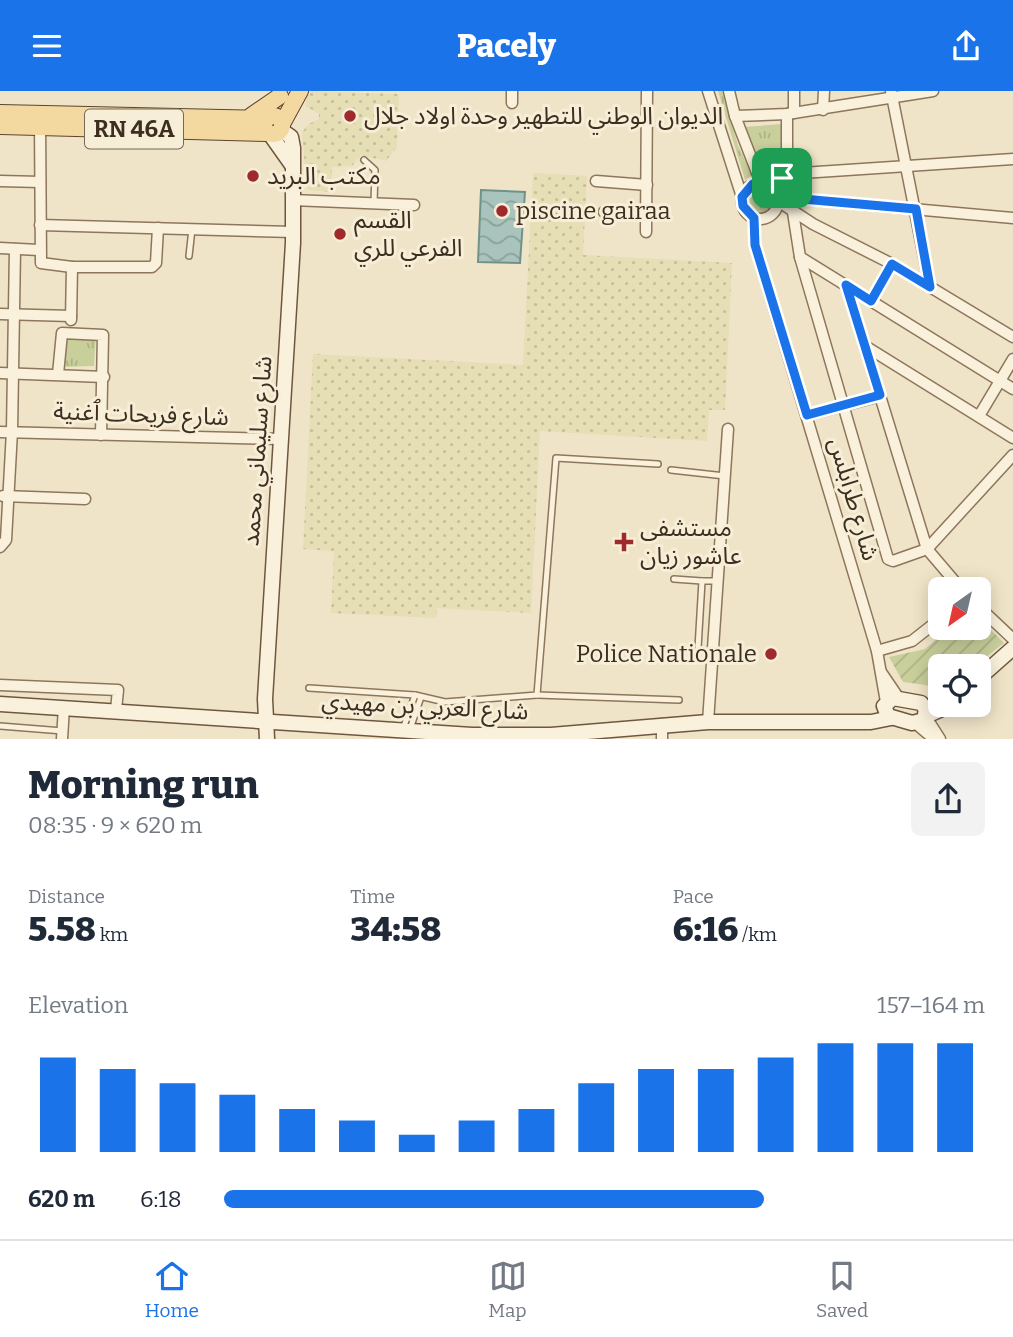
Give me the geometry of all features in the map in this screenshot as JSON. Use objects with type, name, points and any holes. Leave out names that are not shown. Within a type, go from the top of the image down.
[{"type":"main road","points":[[238,120],[261,112],[283,97],[300,91]]},
{"type":"main road","points":[[276,128],[283,97]]},
{"type":"main road","points":[[276,128],[283,97]]},
{"type":"main road","name":"RN 46A","points":[[0,113],[40,121],[276,128]]},
{"type":"main road","name":"RN 46A","points":[[0,126],[40,121],[238,120],[276,128]]},
{"type":"street","points":[[646,232],[647,91]]},
{"type":"street","points":[[708,91],[746,211],[754,218],[772,214],[778,201]]},
{"type":"street","points":[[730,91],[735,116],[766,185],[778,201],[1013,218]]},
{"type":"street","points":[[794,91],[787,174],[800,257],[886,557],[893,561],[928,549],[1013,455]]},
{"type":"street","points":[[822,110],[824,91]]},
{"type":"street","points":[[735,116],[822,110],[891,94],[933,91]]},
{"type":"street","points":[[891,94],[930,287]]},
{"type":"street","points":[[40,121],[39,250],[44,265],[152,267],[156,263],[158,228]]},
{"type":"street","points":[[276,128],[292,165]]},
{"type":"street","name":"شارع سليماني محمد","points":[[267,739],[264,721],[293,232],[292,165],[276,128]]},
{"type":"street","points":[[742,197],[753,184],[766,185],[787,174],[1013,159]]},
{"type":"street","points":[[0,181],[40,182]]},
{"type":"street","points":[[596,181],[647,185]]},
{"type":"street","points":[[292,200],[414,205]]},
{"type":"street","points":[[792,203],[813,224],[892,264],[1013,337]]},
{"type":"street","points":[[604,212],[646,213]]},
{"type":"street","name":"شارع طرابلس","points":[[754,218],[755,245],[877,651],[890,707]]},
{"type":"street","points":[[40,225],[293,232]]},
{"type":"street","points":[[0,248],[39,250]]},
{"type":"street","points":[[2,547],[6,431],[13,374],[15,249]]},
{"type":"street","points":[[800,257],[1013,389]]},
{"type":"street","points":[[871,301],[892,264]]},
{"type":"street","points":[[71,332],[72,267]]},
{"type":"street","points":[[846,285],[928,549],[951,577]]},
{"type":"street","points":[[0,314],[71,316]]},
{"type":"street","points":[[58,374],[61,334],[71,332],[103,335],[101,435]]},
{"type":"street","points":[[865,346],[1013,438]]},
{"type":"street","points":[[979,416],[1013,359]]},
{"type":"street","points":[[0,373],[104,377]]},
{"type":"street","points":[[807,415],[880,395]]},
{"type":"street","points":[[708,722],[728,429]]},
{"type":"street","name":"شارع فريحات ٱغنية","points":[[6,431],[281,439]]},
{"type":"street","points":[[4,496],[85,499]]},
{"type":"street","points":[[991,618],[1013,639]]},
{"type":"street","points":[[877,651],[912,642],[928,629]]},
{"type":"street","points":[[991,667],[1013,648]]},
{"type":"street","points":[[3,704],[4,685],[118,690],[116,710]]},
{"type":"street","name":"شارع العربي بن مهيدي","points":[[3,704],[264,721],[360,732],[401,731],[471,737],[551,737],[662,731],[708,722],[847,720],[890,707]]},
{"type":"street","points":[[62,735],[64,707]]},
{"type":"street","points":[[890,707],[922,715],[928,713]]},
{"type":"street","points":[[890,707],[922,715],[937,739]]},
{"type":"street","points":[[922,715],[928,710]]},
{"type":"lane","points":[[364,160],[375,170],[374,203]]},
{"type":"lane","points":[[190,256],[192,229]]},
{"type":"lane","points":[[537,695],[556,458],[659,464]]},
{"type":"lane","points":[[671,470],[725,476]]},
{"type":"lane","points":[[674,579],[718,581]]},
{"type":"lane","points":[[698,648],[702,581]]},
{"type":"lane","points":[[309,688],[418,696],[445,702],[537,695],[679,699]]},
{"type":"lane","points":[[401,731],[418,696]]},
{"type":"lane","points":[[0,726],[62,735]]},
{"type":"shaded area","points":[[307,91],[399,94],[397,147],[386,161],[361,155],[352,166],[332,167],[331,192],[307,190],[302,132],[309,124],[319,119],[319,114],[306,106]]},
{"type":"shaded area","points":[[533,173],[587,176],[583,255],[732,263],[725,410],[709,410],[707,441],[540,431],[531,613],[437,608],[436,618],[331,613],[334,551],[303,549],[313,354],[523,365]]},
{"type":"green space","points":[[718,91],[722,91],[738,145],[752,175],[745,180]]},
{"type":"green space","points":[[782,124],[781,170],[765,172],[744,127]]},
{"type":"green space","points":[[760,189],[771,196],[772,201],[765,212],[760,213],[749,206],[748,201],[755,190]]},
{"type":"green space","points":[[65,335],[96,335],[94,366],[62,367]]},
{"type":"green space","points":[[991,630],[1004,643],[990,654],[928,654],[928,685],[903,682],[889,657],[925,649],[934,641],[990,641]]},
{"type":"water","name":"piscine gairaa","points":[[481,190],[525,192],[520,263],[478,262]]},
{"type":"place","name":"الديوان الوطني للتطهير وحدة اولاد جلال","points":[[350,116]]},
{"type":"place","name":"مكتب البريد","points":[[253,176]]},
{"type":"place","name":"piscine gairaa","points":[[502,211]]},
{"type":"place","name":"القسم الفرعي للري","points":[[340,234]]},
{"type":"place","name":"مستشفى عاشور زيان","points":[[624,542]]},
{"type":"place","name":"Police Nationale","points":[[771,654]]},
{"type":"route","points":[[787,174],[791,198],[916,209],[930,287],[892,264],[871,301],[846,285],[880,395],[807,415],[755,245],[754,218],[743,206],[742,197],[753,184],[771,186],[782,178],[787,174]]}]
